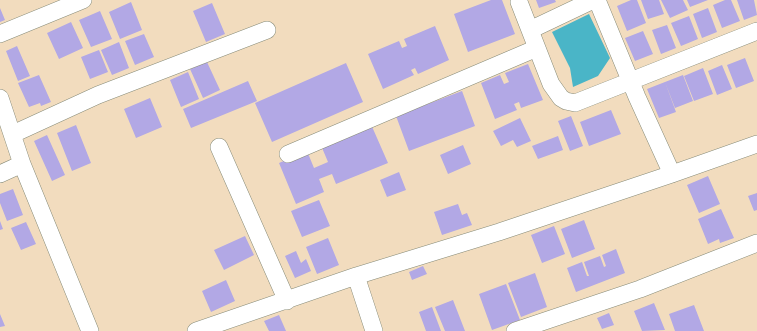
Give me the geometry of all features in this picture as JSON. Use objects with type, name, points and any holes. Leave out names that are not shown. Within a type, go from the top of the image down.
[{"type":"street","points":[[0,34],[83,0]]},
{"type":"street","points":[[530,30],[593,0]]},
{"type":"street","points":[[597,0],[630,81],[672,174]]},
{"type":"street","points":[[519,2],[551,84],[561,98],[575,103],[757,31]]},
{"type":"street","points":[[13,134],[98,95],[267,30]]},
{"type":"street","points":[[288,154],[537,48]]},
{"type":"street","points":[[0,98],[22,164],[90,331]]},
{"type":"street","points":[[196,331],[287,301],[356,276],[499,232],[757,144]]},
{"type":"street","points":[[219,147],[287,301]]},
{"type":"street","points":[[0,174],[22,164]]},
{"type":"street","points":[[516,331],[640,289],[757,243]]},
{"type":"street","points":[[356,276],[374,331]]},
{"type":"water","points":[[589,14],[610,58],[598,76],[573,87],[570,68],[552,32]]},
{"type":"building","points":[[491,0],[502,0],[515,34],[468,52],[454,14]]},
{"type":"building","points":[[536,0],[555,0],[556,2],[539,8]]},
{"type":"building","points":[[631,0],[637,0],[646,23],[627,31],[617,6]]},
{"type":"building","points":[[641,0],[659,0],[664,14],[648,19]]},
{"type":"building","points":[[661,0],[683,0],[688,10],[670,18]]},
{"type":"building","points":[[687,0],[708,0],[690,7]]},
{"type":"building","points":[[725,0],[731,0],[740,21],[722,28],[713,5]]},
{"type":"building","points":[[737,0],[754,0],[757,15],[744,20]]},
{"type":"building","points":[[131,2],[142,30],[120,39],[109,12]]},
{"type":"building","points":[[212,3],[225,34],[206,42],[193,11]]},
{"type":"building","points":[[0,8],[5,20],[0,22]]},
{"type":"building","points":[[708,8],[717,32],[702,38],[693,14]]},
{"type":"building","points":[[100,11],[112,39],[91,47],[79,20]]},
{"type":"building","points":[[689,16],[698,39],[681,46],[671,23]]},
{"type":"building","points":[[71,22],[83,48],[59,59],[47,33]]},
{"type":"building","points":[[667,25],[676,48],[661,54],[652,30]]},
{"type":"building","points":[[435,26],[449,60],[418,74],[415,68],[411,70],[414,75],[383,89],[368,54],[399,41],[402,48],[407,46],[404,39]]},
{"type":"building","points":[[643,31],[653,54],[635,61],[625,38]]},
{"type":"building","points":[[144,34],[154,57],[135,65],[125,41]]},
{"type":"building","points":[[119,42],[129,68],[112,75],[101,50]]},
{"type":"building","points":[[17,46],[30,76],[18,81],[6,51]]},
{"type":"building","points":[[99,50],[108,72],[90,79],[81,57]]},
{"type":"building","points":[[745,58],[754,81],[736,88],[727,65]]},
{"type":"building","points":[[207,62],[220,90],[203,98],[190,69]]},
{"type":"building","points":[[346,63],[363,102],[272,142],[255,103]]},
{"type":"building","points":[[528,64],[543,100],[521,108],[519,102],[514,104],[517,110],[495,119],[481,83],[500,75],[504,84],[509,82],[505,73]]},
{"type":"building","points":[[722,65],[732,89],[717,95],[708,71]]},
{"type":"building","points":[[703,68],[713,94],[694,101],[684,76]]},
{"type":"building","points":[[188,72],[199,99],[181,107],[170,80]]},
{"type":"building","points":[[39,75],[51,102],[41,106],[40,103],[29,107],[18,83]]},
{"type":"building","points":[[683,75],[693,101],[675,108],[665,82]]},
{"type":"building","points":[[248,81],[257,101],[191,128],[183,109]]},
{"type":"building","points":[[665,82],[676,112],[659,118],[647,89]]},
{"type":"building","points":[[462,91],[475,126],[409,151],[396,116]]},
{"type":"building","points":[[150,98],[162,127],[136,138],[124,109]]},
{"type":"building","points":[[611,110],[621,134],[589,146],[580,122]]},
{"type":"building","points":[[571,116],[583,146],[570,151],[558,121]]},
{"type":"building","points":[[520,118],[531,141],[517,147],[513,140],[501,146],[493,131]]},
{"type":"building","points":[[370,122],[388,163],[336,184],[332,174],[319,179],[324,192],[296,204],[279,163],[307,151],[314,168],[328,162],[320,143]]},
{"type":"building","points":[[76,125],[91,163],[72,171],[57,133]]},
{"type":"building","points":[[47,135],[65,175],[52,181],[34,141]]},
{"type":"building","points":[[558,136],[563,150],[538,159],[532,146]]},
{"type":"building","points":[[463,145],[471,164],[448,174],[440,155]]},
{"type":"building","points":[[399,172],[406,190],[387,197],[380,180]]},
{"type":"building","points":[[708,176],[720,204],[699,213],[687,185]]},
{"type":"building","points":[[13,189],[23,215],[7,221],[0,203],[0,194]]},
{"type":"building","points":[[757,193],[757,210],[754,211],[748,196]]},
{"type":"building","points":[[319,200],[330,226],[302,237],[291,211]]},
{"type":"building","points":[[458,204],[462,215],[467,213],[472,225],[442,235],[434,212]]},
{"type":"building","points":[[721,209],[734,238],[720,243],[719,239],[708,244],[698,219]]},
{"type":"building","points":[[584,220],[595,249],[572,258],[561,229]]},
{"type":"building","points":[[0,221],[3,229],[0,230]]},
{"type":"building","points":[[26,222],[36,244],[21,250],[11,228]]},
{"type":"building","points":[[554,226],[565,254],[542,263],[531,235]]},
{"type":"building","points":[[245,236],[254,255],[224,270],[214,250]]},
{"type":"building","points":[[328,238],[339,265],[317,274],[306,247]]},
{"type":"building","points":[[616,249],[625,273],[576,292],[567,268],[582,262],[587,276],[589,276],[584,262],[600,256],[604,267],[606,266],[602,255]]},
{"type":"building","points":[[296,251],[301,263],[306,259],[311,271],[295,278],[285,256]]},
{"type":"building","points":[[423,266],[427,274],[412,280],[409,272]]},
{"type":"building","points":[[535,273],[547,307],[521,317],[508,283]]},
{"type":"building","points":[[226,280],[235,301],[211,312],[202,291]]},
{"type":"building","points":[[506,284],[520,320],[492,330],[479,294]]},
{"type":"building","points":[[453,300],[465,331],[445,331],[435,307]]},
{"type":"building","points":[[654,303],[665,330],[642,331],[634,311]]},
{"type":"building","points":[[694,305],[704,331],[675,331],[669,314]]},
{"type":"building","points":[[432,307],[441,331],[426,331],[419,312]]},
{"type":"building","points":[[609,313],[614,325],[602,329],[597,318]]},
{"type":"building","points":[[0,314],[5,326],[0,327]]},
{"type":"building","points":[[279,315],[286,331],[269,331],[264,321]]}]
